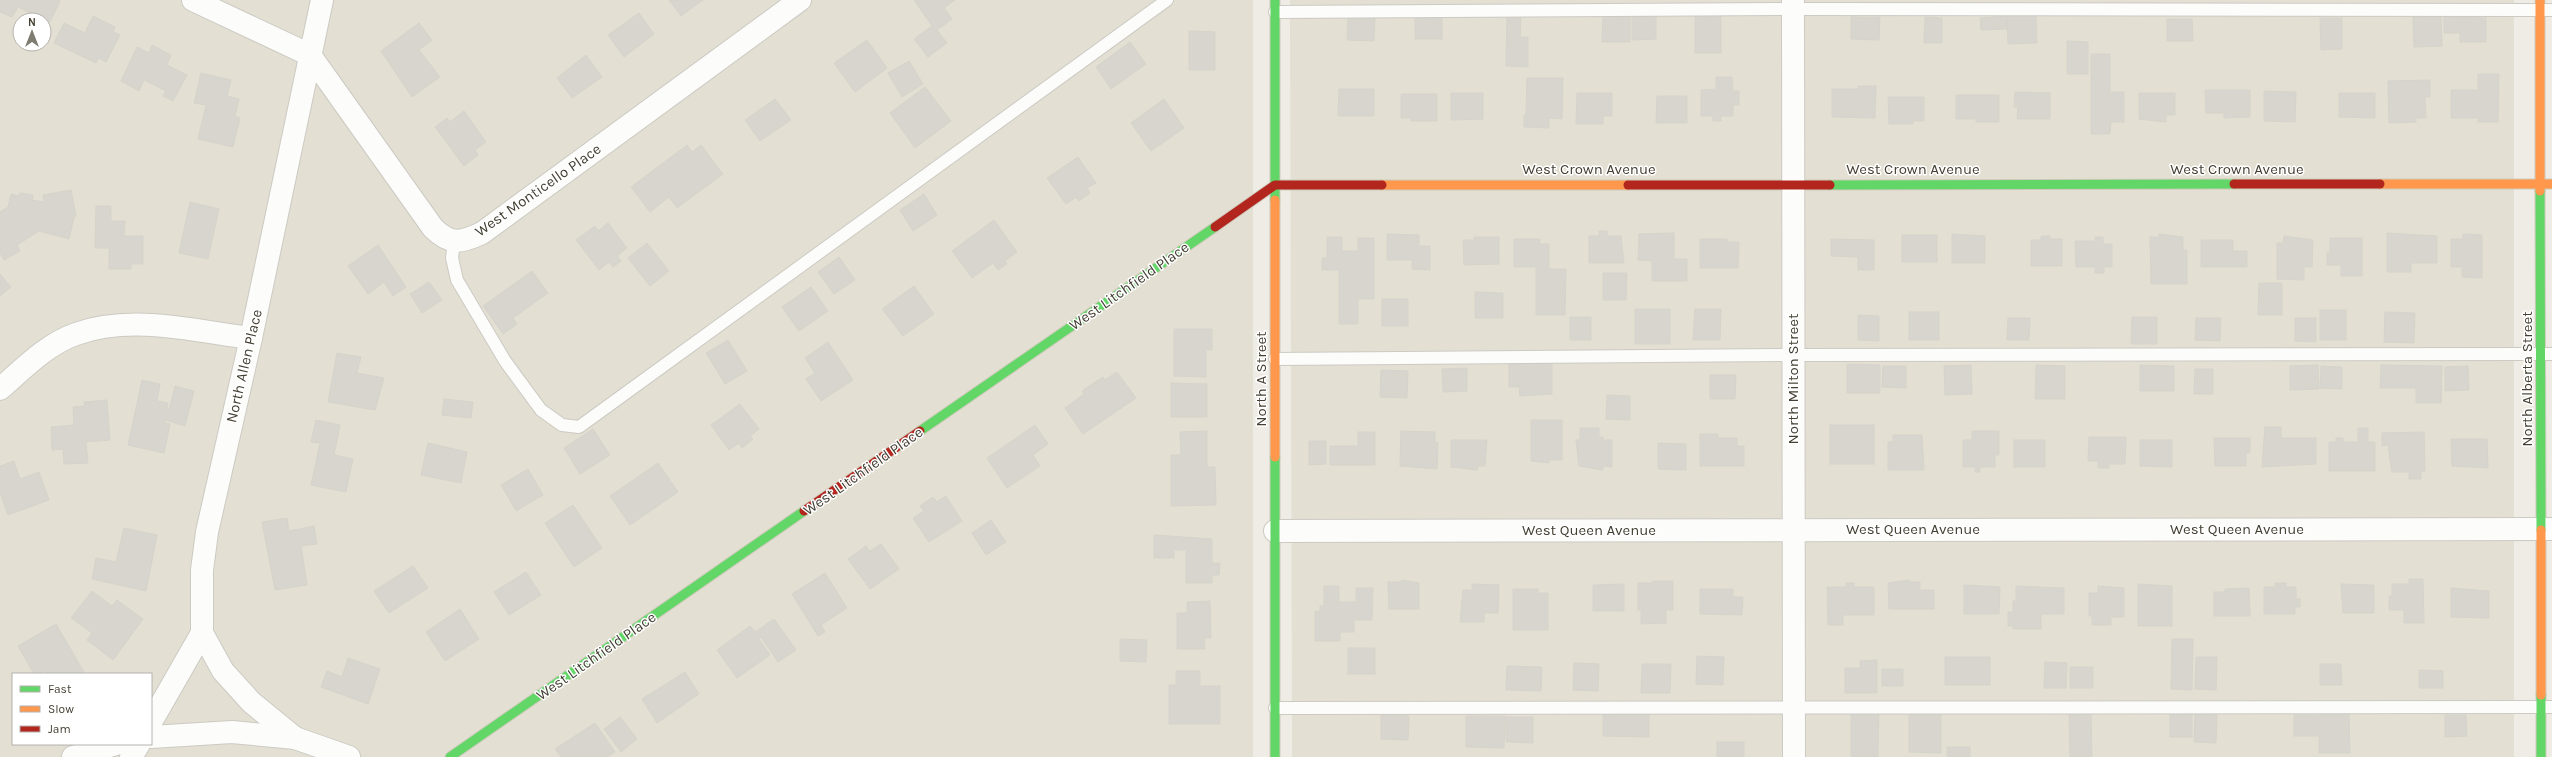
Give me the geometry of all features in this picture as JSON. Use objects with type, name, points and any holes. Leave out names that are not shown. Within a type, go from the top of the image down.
[{"type":"street","points":[[193,0],[310,55],[433,228],[442,237],[454,241]]},
{"type":"street","name":"North Allen Place","points":[[152,720],[202,633],[202,570],[207,532],[251,338],[322,0]]},
{"type":"street","name":"West Monticello Place","points":[[454,241],[467,240],[482,233],[800,0]]},
{"type":"street","name":"North Milton Street","points":[[1793,4],[1792,183],[1794,757]]},
{"type":"street","name":"North A Street","points":[[1275,6],[1275,757]]},
{"type":"street","name":"North Alberta Street","points":[[2541,757],[2546,707],[2547,529],[2546,354],[2540,184],[2544,7]]},
{"type":"street","name":"West Crown Avenue","points":[[1275,184],[2552,184]]},
{"type":"street","name":"West Litchfield Place","points":[[450,757],[1275,184]]},
{"type":"street","points":[[0,389],[43,353],[76,334],[113,326],[148,325],[251,338]]},
{"type":"street","name":"West Queen Avenue","points":[[1275,531],[2547,529]]},
{"type":"street","points":[[202,633],[223,671],[251,702],[295,738]]},
{"type":"street","points":[[152,737],[232,732],[295,738],[349,757]]},
{"type":"street","points":[[73,757],[113,745]]},
{"type":"street","points":[[131,757],[138,745]]},
{"type":"lane","points":[[454,241],[452,258],[457,280],[505,361],[541,410],[562,425],[579,427],[1167,0]]},
{"type":"lane","points":[[1275,6],[1793,4],[2544,7]]},
{"type":"lane","points":[[1275,359],[1793,355],[2546,354]]},
{"type":"lane","points":[[1275,708],[1794,706],[2546,707]]},
{"type":"shaded area","points":[[0,0],[1253,0],[1253,757],[0,757]]},
{"type":"shaded area","points":[[1290,0],[2514,0],[2514,757],[1292,757]]},
{"type":"building","points":[[0,0],[60,1],[52,18],[52,12],[29,12],[18,7],[15,12],[12,12],[12,17],[0,12]]},
{"type":"building","points":[[669,0],[703,0],[681,16]]},
{"type":"building","points":[[914,0],[955,0],[944,8],[952,19],[937,30],[947,43],[928,57],[914,39],[932,26]]},
{"type":"building","points":[[639,13],[654,34],[624,57],[608,35]]},
{"type":"building","points":[[2036,13],[2037,43],[2008,44],[2007,14]]},
{"type":"building","points":[[93,16],[115,27],[113,32],[120,35],[106,62],[98,58],[96,63],[54,43],[64,23],[85,33]]},
{"type":"building","points":[[1348,16],[1375,16],[1374,41],[1347,40]]},
{"type":"building","points":[[1415,16],[1442,16],[1442,39],[1415,39]]},
{"type":"building","points":[[1603,16],[1630,17],[1630,42],[1602,42]]},
{"type":"building","points":[[1656,16],[1656,39],[1632,40],[1632,17]]},
{"type":"building","points":[[1695,16],[1721,16],[1721,53],[1695,53]]},
{"type":"building","points":[[2006,16],[2007,29],[1981,30],[1980,18]]},
{"type":"building","points":[[2441,16],[2442,46],[2414,47],[2413,17]]},
{"type":"building","points":[[1851,17],[1880,17],[1879,40],[1851,39]]},
{"type":"building","points":[[1925,17],[1942,18],[1942,43],[1924,43]]},
{"type":"building","points":[[2444,17],[2486,18],[2486,42],[2460,42],[2460,33],[2444,33]]},
{"type":"building","points":[[1507,18],[1521,18],[1520,37],[1528,37],[1528,67],[1506,66]]},
{"type":"building","points":[[2320,18],[2342,18],[2342,49],[2321,50]]},
{"type":"building","points":[[2167,19],[2192,19],[2193,41],[2167,41]]},
{"type":"building","points":[[419,23],[432,40],[419,50],[440,77],[412,97],[381,51]]},
{"type":"building","points":[[1189,31],[1215,32],[1215,70],[1189,70]]},
{"type":"building","points":[[867,40],[887,68],[855,92],[834,63]]},
{"type":"building","points":[[2067,41],[2088,42],[2088,74],[2067,74]]},
{"type":"building","points":[[1130,42],[1146,64],[1111,89],[1096,67]]},
{"type":"building","points":[[152,45],[171,55],[167,65],[187,75],[173,101],[163,96],[166,91],[144,80],[139,91],[121,81],[137,47],[149,53]]},
{"type":"building","points":[[2091,54],[2110,54],[2110,92],[2124,92],[2124,122],[2111,122],[2110,134],[2091,134]]},
{"type":"building","points":[[586,55],[602,77],[572,98],[557,78]]},
{"type":"building","points":[[909,61],[923,84],[902,97],[888,73]]},
{"type":"building","points":[[201,73],[231,80],[227,96],[239,99],[235,116],[240,118],[233,147],[198,139],[206,105],[194,103]]},
{"type":"building","points":[[2478,74],[2499,74],[2498,122],[2478,122],[2478,118],[2451,118],[2451,90],[2478,90]]},
{"type":"building","points":[[1716,77],[1732,77],[1733,91],[1739,91],[1739,105],[1733,105],[1733,116],[1721,116],[1721,121],[1713,121],[1713,116],[1701,116],[1701,90],[1716,89]]},
{"type":"building","points":[[1527,78],[1563,78],[1562,119],[1549,118],[1549,128],[1524,127],[1524,115],[1526,115]]},
{"type":"building","points":[[2430,80],[2430,97],[2425,97],[2426,118],[2416,118],[2416,122],[2389,123],[2388,81]]},
{"type":"building","points":[[1858,86],[1876,86],[1875,118],[1832,117],[1832,89],[1858,89]]},
{"type":"building","points":[[925,87],[951,121],[915,148],[890,113]]},
{"type":"building","points":[[1339,89],[1374,89],[1374,116],[1338,116]]},
{"type":"building","points":[[2205,90],[2250,90],[2250,117],[2224,118],[2224,113],[2206,113]]},
{"type":"building","points":[[2264,91],[2296,92],[2295,122],[2264,121]]},
{"type":"building","points":[[2015,92],[2050,93],[2050,119],[2017,119],[2018,107],[2014,107]]},
{"type":"building","points":[[1451,93],[1483,93],[1483,119],[1451,120]]},
{"type":"building","points":[[1577,93],[1612,93],[1612,116],[1603,116],[1603,124],[1576,124]]},
{"type":"building","points":[[2139,93],[2175,93],[2175,115],[2166,115],[2166,122],[2139,119]]},
{"type":"building","points":[[2339,93],[2375,93],[2375,118],[2339,117]]},
{"type":"building","points":[[1401,94],[1437,94],[1437,121],[1411,121],[1411,118],[1401,118]]},
{"type":"building","points":[[1956,95],[1999,95],[1999,122],[1976,122],[1976,119],[1956,119]]},
{"type":"building","points":[[1657,96],[1687,96],[1687,123],[1656,123]]},
{"type":"building","points":[[1888,97],[1924,97],[1924,121],[1913,121],[1913,124],[1889,124]]},
{"type":"building","points":[[775,99],[791,120],[760,141],[745,120]]},
{"type":"building","points":[[1164,99],[1184,128],[1151,151],[1131,123]]},
{"type":"building","points":[[464,111],[486,142],[475,150],[478,155],[464,166],[435,127],[447,118],[450,122]]},
{"type":"building","points":[[687,145],[692,152],[701,145],[723,174],[677,208],[669,197],[650,212],[631,187]]},
{"type":"building","points":[[1078,157],[1096,183],[1087,188],[1090,193],[1079,201],[1076,197],[1066,204],[1047,178]]},
{"type":"building","points":[[71,190],[76,216],[74,217],[69,239],[39,231],[17,245],[20,251],[4,260],[0,253],[0,212],[8,207],[11,194],[19,196],[20,193],[33,195],[32,200],[44,202],[43,195]]},
{"type":"building","points":[[924,194],[937,215],[913,231],[900,210]]},
{"type":"building","points":[[190,202],[219,209],[208,259],[179,253]]},
{"type":"building","points":[[96,206],[111,206],[111,221],[125,221],[124,236],[143,236],[143,264],[131,264],[131,269],[109,269],[109,248],[95,248]]},
{"type":"building","points":[[994,220],[1017,252],[1005,261],[1007,264],[998,270],[993,263],[972,278],[952,251]]},
{"type":"building","points":[[608,223],[627,248],[617,256],[621,261],[613,267],[609,262],[599,270],[576,240],[595,226],[598,231]]},
{"type":"building","points":[[1599,231],[1607,231],[1607,236],[1621,236],[1624,263],[1589,263],[1589,236],[1599,236]]},
{"type":"building","points":[[1674,233],[1674,259],[1687,259],[1687,281],[1652,281],[1652,261],[1638,260],[1639,234]]},
{"type":"building","points":[[2387,233],[2437,236],[2437,263],[2411,263],[2411,272],[2387,272]]},
{"type":"building","points":[[1387,234],[1419,235],[1419,246],[1430,246],[1430,270],[1412,269],[1412,260],[1387,260]]},
{"type":"building","points":[[1952,234],[1985,236],[1985,263],[1952,263]]},
{"type":"building","points":[[2159,234],[2183,237],[2183,250],[2187,250],[2187,284],[2151,284],[2150,237],[2159,237]]},
{"type":"building","points":[[2463,234],[2482,235],[2482,278],[2462,277],[2462,267],[2451,267],[2451,239],[2463,239]]},
{"type":"building","points":[[1902,235],[1937,235],[1937,262],[1902,262]]},
{"type":"building","points":[[2041,236],[2050,236],[2050,239],[2062,239],[2062,266],[2031,266],[2031,240],[2041,240]]},
{"type":"building","points":[[2284,236],[2313,240],[2312,267],[2304,267],[2304,280],[2277,279],[2277,243],[2283,243]]},
{"type":"building","points":[[1327,237],[1342,237],[1342,251],[1358,251],[1358,238],[1374,238],[1374,299],[1358,299],[1358,324],[1339,324],[1339,270],[1322,270],[1322,258],[1327,258]]},
{"type":"building","points":[[1474,237],[1499,237],[1499,264],[1464,265],[1463,240],[1474,240]]},
{"type":"building","points":[[2095,237],[2103,237],[2103,244],[2112,244],[2112,267],[2104,267],[2104,273],[2095,273],[2095,267],[2076,267],[2075,241],[2095,241]]},
{"type":"building","points":[[2330,238],[2362,238],[2362,276],[2341,276],[2341,265],[2327,265],[2327,252],[2330,252]]},
{"type":"building","points":[[1514,239],[1540,239],[1540,244],[1549,244],[1549,269],[1566,269],[1565,315],[1536,315],[1536,267],[1514,267]]},
{"type":"building","points":[[1700,239],[1727,239],[1727,242],[1739,242],[1738,268],[1700,268]]},
{"type":"building","points":[[1831,239],[1874,240],[1874,270],[1858,270],[1858,257],[1831,256]]},
{"type":"building","points":[[2201,240],[2233,240],[2233,251],[2247,251],[2247,267],[2201,267]]},
{"type":"building","points":[[647,243],[669,271],[650,286],[628,258]]},
{"type":"building","points":[[378,245],[406,287],[393,296],[384,282],[368,294],[348,266]]},
{"type":"building","points":[[839,257],[855,280],[834,294],[818,272]]},
{"type":"building","points":[[532,271],[548,293],[513,318],[517,324],[503,334],[483,306]]},
{"type":"building","points":[[1603,273],[1627,273],[1626,300],[1603,300]]},
{"type":"building","points":[[0,274],[11,287],[0,296]]},
{"type":"building","points":[[429,282],[442,300],[422,313],[410,294]]},
{"type":"building","points":[[2259,283],[2282,283],[2282,315],[2258,315]]},
{"type":"building","points":[[914,286],[934,314],[903,336],[882,309]]},
{"type":"building","points":[[811,287],[828,311],[799,331],[782,307]]},
{"type":"building","points":[[1475,292],[1503,293],[1503,318],[1475,318]]},
{"type":"building","points":[[1382,299],[1408,299],[1408,326],[1382,326]]},
{"type":"building","points":[[1635,309],[1670,309],[1670,344],[1635,344]]},
{"type":"building","points":[[1695,309],[1721,309],[1720,340],[1693,340]]},
{"type":"building","points":[[2320,310],[2346,310],[2346,340],[2320,340]]},
{"type":"building","points":[[1909,312],[1939,312],[1939,340],[1909,340]]},
{"type":"building","points":[[2385,312],[2415,313],[2414,343],[2384,342]]},
{"type":"building","points":[[1858,315],[1879,316],[1879,341],[1858,340]]},
{"type":"building","points":[[1570,317],[1591,317],[1591,340],[1570,340]]},
{"type":"building","points":[[2132,317],[2157,317],[2157,344],[2131,344]]},
{"type":"building","points":[[2008,318],[2030,318],[2029,340],[2007,340]]},
{"type":"building","points":[[2196,318],[2221,318],[2220,341],[2195,340]]},
{"type":"building","points":[[2295,318],[2316,318],[2316,342],[2295,341]]},
{"type":"building","points":[[1174,329],[1212,329],[1212,350],[1206,350],[1206,377],[1174,376]]},
{"type":"building","points":[[728,340],[747,371],[725,384],[706,353]]},
{"type":"building","points":[[828,342],[853,380],[821,401],[806,379],[815,373],[805,358]]},
{"type":"building","points":[[337,353],[361,357],[357,373],[384,378],[375,410],[328,402]]},
{"type":"building","points":[[1552,363],[1552,394],[1520,396],[1519,387],[1509,387],[1509,364]]},
{"type":"building","points":[[1847,364],[1880,365],[1880,393],[1847,393]]},
{"type":"building","points":[[1971,365],[1972,394],[1945,395],[1944,366]]},
{"type":"building","points":[[2036,365],[2065,366],[2065,399],[2035,399]]},
{"type":"building","points":[[2140,365],[2174,366],[2174,391],[2140,391]]},
{"type":"building","points":[[2318,365],[2319,389],[2290,390],[2290,366]]},
{"type":"building","points":[[2381,365],[2442,366],[2441,403],[2416,403],[2416,388],[2380,388]]},
{"type":"building","points":[[1883,366],[1906,366],[1906,388],[1882,387]]},
{"type":"building","points":[[2321,366],[2342,367],[2342,389],[2320,388]]},
{"type":"building","points":[[2468,366],[2469,390],[2445,391],[2445,367]]},
{"type":"building","points":[[1467,368],[1467,391],[1443,392],[1442,369]]},
{"type":"building","points":[[2195,369],[2213,369],[2213,394],[2194,394]]},
{"type":"building","points":[[1381,370],[1408,371],[1407,398],[1380,397]]},
{"type":"building","points":[[1117,372],[1136,398],[1083,434],[1065,408],[1084,394],[1082,391],[1103,377],[1105,380]]},
{"type":"building","points":[[1710,375],[1736,375],[1735,399],[1710,399]]},
{"type":"building","points":[[142,380],[160,384],[157,401],[168,403],[167,410],[169,410],[175,386],[194,391],[185,426],[165,420],[164,423],[170,424],[164,453],[128,445]]},
{"type":"building","points":[[1171,383],[1207,384],[1207,417],[1171,417]]},
{"type":"building","points":[[1607,395],[1630,396],[1630,420],[1606,419]]},
{"type":"building","points":[[444,399],[473,402],[471,418],[442,415]]},
{"type":"building","points":[[107,400],[110,440],[86,442],[88,463],[64,464],[63,449],[52,450],[51,427],[74,425],[73,407],[85,406],[84,402]]},
{"type":"building","points":[[740,404],[759,429],[750,436],[753,439],[742,448],[739,443],[729,450],[711,425]]},
{"type":"building","points":[[316,420],[340,425],[334,455],[353,459],[346,492],[311,485],[320,443],[311,442]]},
{"type":"building","points":[[1531,420],[1562,420],[1562,460],[1549,460],[1549,463],[1531,461]]},
{"type":"building","points":[[1035,425],[1048,444],[1033,455],[1040,466],[1007,488],[987,458]]},
{"type":"building","points":[[1830,425],[1874,425],[1874,464],[1830,464]]},
{"type":"building","points":[[2265,427],[2281,427],[2281,438],[2316,438],[2316,464],[2262,467]]},
{"type":"building","points":[[1580,428],[1599,428],[1599,437],[1603,437],[1603,440],[1612,440],[1612,467],[1603,466],[1603,470],[1579,466],[1576,440],[1580,440]]},
{"type":"building","points":[[2358,428],[2368,428],[2368,442],[2375,442],[2375,471],[2329,471],[2329,442],[2336,442],[2336,438],[2343,438],[2343,442],[2358,442]]},
{"type":"building","points":[[593,429],[610,455],[580,474],[564,448]]},
{"type":"building","points":[[1207,431],[1207,467],[1215,467],[1216,505],[1171,506],[1171,455],[1181,455],[1180,432]]},
{"type":"building","points":[[1401,431],[1435,432],[1435,442],[1438,442],[1437,469],[1400,466]]},
{"type":"building","points":[[1972,431],[1999,431],[1999,455],[1995,455],[1995,467],[1980,467],[1980,472],[1975,472],[1975,467],[1963,467],[1963,440],[1972,440]]},
{"type":"building","points":[[1358,432],[1375,432],[1375,465],[1330,465],[1330,446],[1358,446]]},
{"type":"building","points":[[2424,432],[2425,471],[2421,472],[2421,479],[2409,479],[2409,472],[2392,472],[2388,445],[2382,446],[2382,433]]},
{"type":"building","points":[[1700,434],[1718,434],[1718,438],[1737,438],[1737,446],[1744,446],[1744,466],[1700,466]]},
{"type":"building","points":[[1893,435],[1922,435],[1924,470],[1888,470],[1888,442],[1893,442]]},
{"type":"building","points":[[2089,437],[2126,437],[2125,464],[2109,464],[2109,468],[2098,468],[2098,461],[2088,461]]},
{"type":"building","points":[[2214,438],[2250,438],[2250,453],[2246,453],[2246,466],[2215,466]]},
{"type":"building","points":[[2451,439],[2487,439],[2488,468],[2452,466]]},
{"type":"building","points":[[1451,440],[1487,440],[1485,466],[1478,466],[1477,470],[1451,467]]},
{"type":"building","points":[[2014,440],[2045,440],[2045,467],[2014,467]]},
{"type":"building","points":[[2140,440],[2172,440],[2172,467],[2140,466]]},
{"type":"building","points":[[1309,441],[1326,441],[1326,464],[1309,465]]},
{"type":"building","points":[[428,443],[467,452],[461,483],[421,475]]},
{"type":"building","points":[[1658,443],[1686,444],[1686,470],[1658,469]]},
{"type":"building","points":[[14,461],[20,479],[39,472],[49,500],[8,515],[0,493],[0,466]]},
{"type":"building","points":[[658,463],[678,492],[630,525],[610,496]]},
{"type":"building","points":[[528,469],[543,495],[516,511],[501,485]]},
{"type":"building","points":[[946,496],[962,521],[929,542],[913,518],[924,511],[920,506],[933,497],[937,502]]},
{"type":"building","points":[[573,505],[602,548],[574,567],[545,523]]},
{"type":"building","points":[[287,518],[289,531],[314,526],[317,544],[301,546],[307,585],[275,590],[262,522]]},
{"type":"building","points":[[991,520],[1006,542],[986,555],[972,533]]},
{"type":"building","points":[[124,528],[157,535],[146,591],[92,579],[96,558],[116,562]]},
{"type":"building","points":[[1154,535],[1212,539],[1212,563],[1220,563],[1219,575],[1212,575],[1212,583],[1186,583],[1186,550],[1174,550],[1174,558],[1154,558]]},
{"type":"building","points":[[881,544],[899,569],[870,589],[848,559],[866,546],[870,551]]},
{"type":"building","points":[[413,566],[428,588],[389,613],[374,591]]},
{"type":"building","points":[[526,572],[541,595],[509,615],[494,592]]},
{"type":"building","points":[[825,573],[847,608],[821,625],[825,632],[818,636],[792,594]]},
{"type":"building","points":[[2409,579],[2423,579],[2424,623],[2404,623],[2404,610],[2389,610],[2389,596],[2392,596],[2392,584],[2409,584]]},
{"type":"building","points":[[1401,580],[1419,583],[1419,609],[1389,609],[1388,582],[1401,582]]},
{"type":"building","points":[[1909,580],[1909,582],[1920,582],[1920,590],[1934,590],[1934,609],[1889,609],[1888,583]]},
{"type":"building","points":[[1653,581],[1673,581],[1673,610],[1666,610],[1666,623],[1641,624],[1641,610],[1638,610],[1638,583],[1653,583]]},
{"type":"building","points":[[1846,583],[1854,583],[1854,587],[1874,587],[1874,615],[1843,615],[1843,625],[1828,625],[1827,587],[1846,587]]},
{"type":"building","points":[[2275,583],[2286,583],[2286,587],[2296,587],[2296,599],[2300,599],[2300,607],[2295,607],[2295,614],[2264,614],[2264,587],[2275,587]]},
{"type":"building","points":[[1472,584],[1499,585],[1498,613],[1484,613],[1484,622],[1460,622],[1463,590],[1472,590]]},
{"type":"building","points":[[1624,584],[1624,611],[1593,611],[1593,585]]},
{"type":"building","points":[[2138,584],[2172,586],[2172,626],[2138,626]]},
{"type":"building","points":[[2341,584],[2374,585],[2374,613],[2343,613]]},
{"type":"building","points":[[1964,585],[2000,587],[1999,614],[1964,614]]},
{"type":"building","points":[[1324,586],[1339,586],[1339,602],[1356,602],[1356,588],[1373,588],[1372,620],[1354,620],[1354,632],[1340,632],[1340,641],[1315,641],[1315,611],[1320,611],[1320,606],[1324,606]]},
{"type":"building","points":[[2016,586],[2064,588],[2064,614],[2041,614],[2041,629],[2013,629],[2013,626],[2008,626],[2008,612],[2013,612],[2013,601],[2016,601]]},
{"type":"building","points":[[2098,586],[2124,588],[2124,617],[2111,617],[2111,625],[2092,625],[2092,616],[2089,616],[2089,593],[2098,593]]},
{"type":"building","points":[[2249,588],[2250,616],[2214,616],[2214,592],[2225,592],[2225,589]]},
{"type":"building","points":[[2451,588],[2489,591],[2489,618],[2451,617]]},
{"type":"building","points":[[1513,589],[1538,589],[1538,593],[1548,593],[1548,630],[1513,630]]},
{"type":"building","points":[[1700,589],[1733,589],[1733,597],[1743,597],[1742,615],[1700,614]]},
{"type":"building","points":[[92,591],[112,606],[117,600],[143,619],[113,660],[87,640],[92,633],[71,618]]},
{"type":"building","points":[[1210,601],[1211,638],[1204,638],[1205,649],[1177,649],[1177,613],[1187,613],[1187,602]]},
{"type":"building","points":[[460,609],[479,639],[445,661],[426,632]]},
{"type":"building","points":[[774,619],[796,650],[778,662],[761,637],[759,639],[770,655],[737,678],[717,650],[750,626],[755,632]]},
{"type":"building","points":[[56,624],[84,672],[47,673],[46,671],[33,673],[18,646]]},
{"type":"building","points":[[1120,639],[1147,640],[1146,662],[1120,661]]},
{"type":"building","points":[[2172,639],[2193,639],[2192,690],[2171,689]]},
{"type":"building","points":[[1348,648],[1375,648],[1375,674],[1348,674]]},
{"type":"building","points":[[1697,656],[1724,657],[1723,685],[1696,684]]},
{"type":"building","points":[[1945,657],[1990,657],[1990,685],[1945,685]]},
{"type":"building","points":[[2196,657],[2217,657],[2216,690],[2195,689]]},
{"type":"building","points":[[348,658],[380,669],[368,704],[321,687],[327,671],[342,677]]},
{"type":"building","points":[[1877,660],[1877,693],[1845,693],[1845,668],[1860,668],[1860,661]]},
{"type":"building","points":[[2045,662],[2067,663],[2066,688],[2044,688]]},
{"type":"building","points":[[1574,663],[1599,664],[1598,691],[1573,690]]},
{"type":"building","points":[[1642,664],[1671,664],[1670,693],[1641,693]]},
{"type":"building","points":[[2320,664],[2341,664],[2342,685],[2320,685]]},
{"type":"building","points":[[1507,666],[1542,667],[1541,691],[1506,690]]},
{"type":"building","points":[[2070,667],[2093,667],[2093,688],[2070,688]]},
{"type":"building","points":[[1882,669],[1903,669],[1903,686],[1882,686]]},
{"type":"building","points":[[2419,670],[2443,671],[2443,688],[2419,688]]},
{"type":"building","points":[[1176,671],[1200,671],[1200,686],[1220,686],[1220,724],[1169,724],[1169,685],[1176,685]]},
{"type":"building","points":[[685,672],[699,694],[657,723],[642,699]]},
{"type":"building","points":[[1851,709],[1879,709],[1878,757],[1851,757]]},
{"type":"building","points":[[1909,713],[1941,713],[1941,753],[1909,752]]},
{"type":"building","points":[[1603,714],[1649,714],[1649,737],[1603,736]]},
{"type":"building","points":[[2069,714],[2091,714],[2092,757],[2070,757]]},
{"type":"building","points":[[2170,714],[2192,714],[2192,737],[2170,737]]},
{"type":"building","points":[[2195,714],[2217,715],[2216,743],[2194,742]]},
{"type":"building","points":[[2349,714],[2350,753],[2319,753],[2319,715]]},
{"type":"building","points":[[1381,715],[1409,716],[1408,740],[1381,739]]},
{"type":"building","points":[[2294,715],[2318,715],[2318,736],[2294,736]]},
{"type":"building","points":[[2445,715],[2466,715],[2467,736],[2445,737]]},
{"type":"building","points":[[1466,716],[1505,716],[1504,748],[1466,747]]},
{"type":"building","points":[[620,717],[637,739],[621,752],[604,729]]},
{"type":"building","points":[[1506,717],[1533,717],[1533,743],[1506,742]]},
{"type":"building","points":[[595,723],[615,752],[607,757],[561,757],[555,749]]},
{"type":"building","points":[[1717,742],[1744,742],[1744,757],[1717,757]]},
{"type":"building","points":[[1947,747],[1970,747],[1970,757],[1947,757]]},
{"type":"traffic: fast","points":[[1275,0],[1275,200]]},
{"type":"traffic: fast","points":[[1830,185],[2234,184]]},
{"type":"traffic: fast","points":[[2540,191],[2541,530]]},
{"type":"traffic: fast","points":[[920,431],[1215,227]]},
{"type":"traffic: fast","points":[[1275,457],[1275,757]]},
{"type":"traffic: fast","points":[[450,757],[804,511]]},
{"type":"traffic: fast","points":[[2541,695],[2541,757]]},
{"type":"traffic: slow","points":[[2540,0],[2540,191]]},
{"type":"traffic: slow","points":[[2380,184],[2552,184]]},
{"type":"traffic: slow","points":[[1382,185],[1628,185]]},
{"type":"traffic: slow","points":[[1275,200],[1275,457]]},
{"type":"traffic: slow","points":[[2541,530],[2541,695]]},
{"type":"traffic: jam","points":[[2234,184],[2380,184]]},
{"type":"traffic: jam","points":[[1215,227],[1275,185],[1382,185]]},
{"type":"traffic: jam","points":[[1628,185],[1830,185]]},
{"type":"traffic: jam","points":[[804,511],[920,431]]}]
